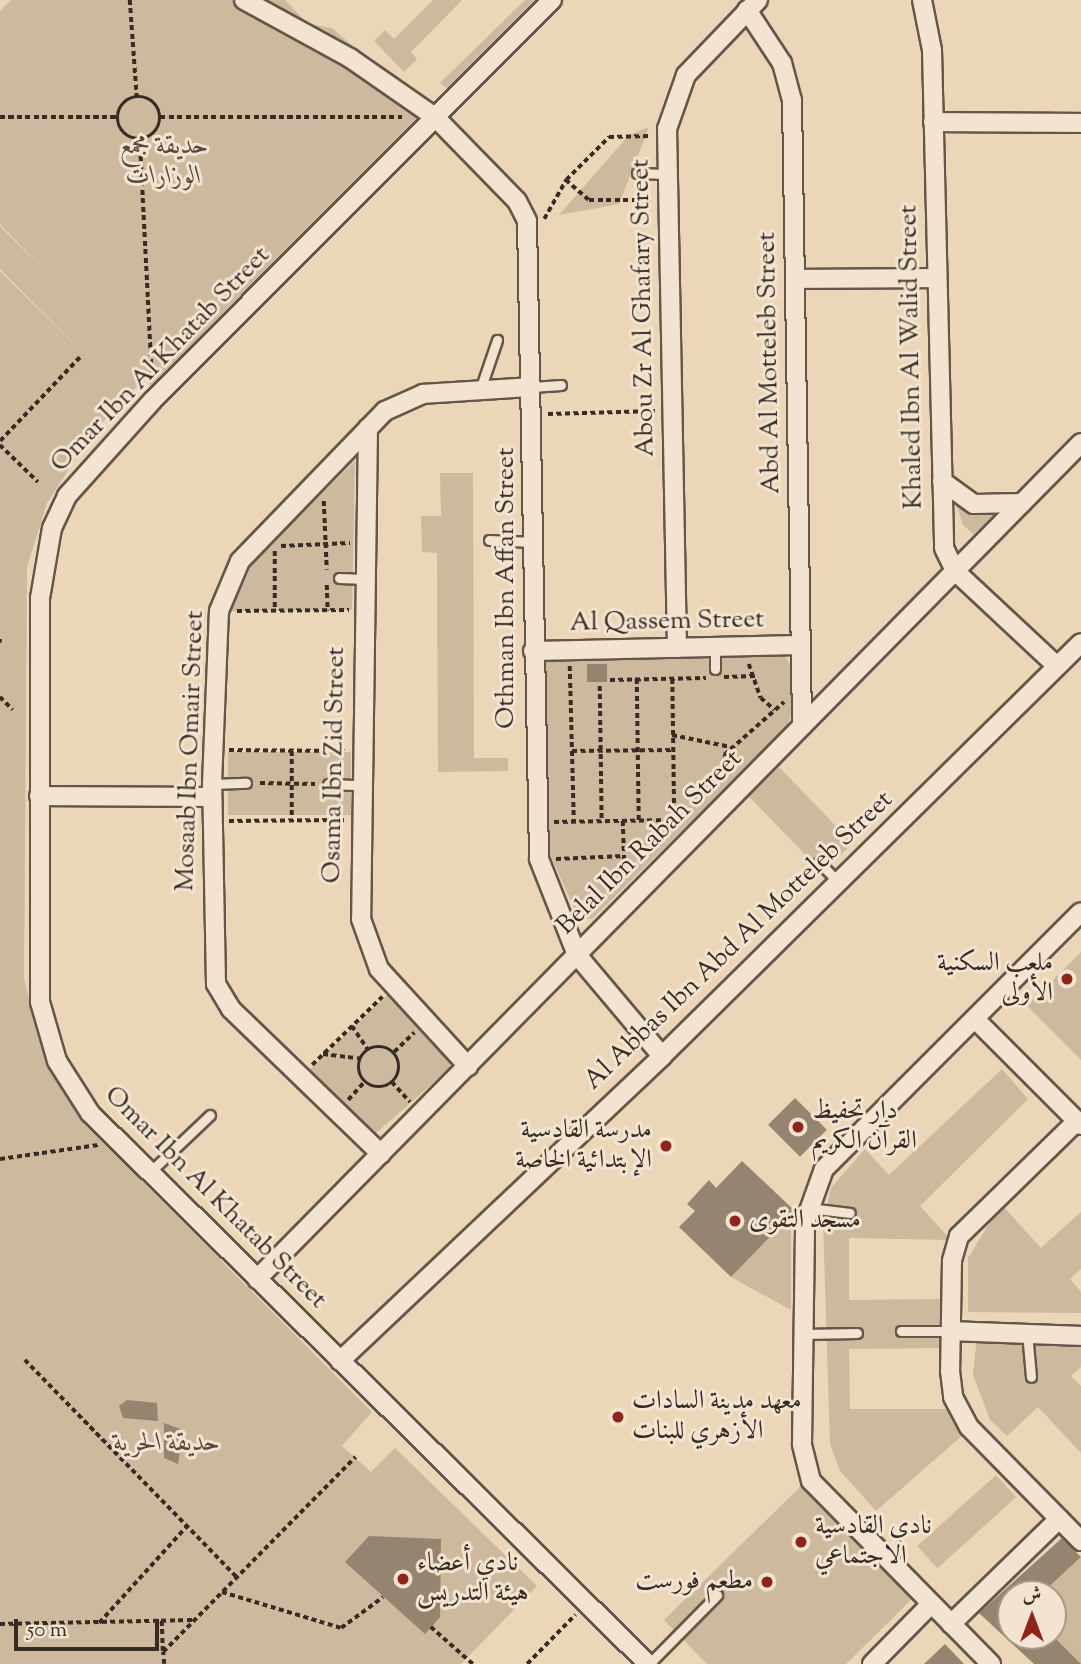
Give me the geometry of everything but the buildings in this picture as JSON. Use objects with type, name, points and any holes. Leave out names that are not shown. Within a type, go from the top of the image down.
[{"type":"street","name":"Othman Ibn Affan Street","points":[[244,0],[350,58],[435,117],[517,201],[531,242],[534,822],[539,859],[577,955],[662,1056]]},
{"type":"street","name":"Omar Ibn Al Khatab Street","points":[[552,0],[88,467],[52,528],[40,598],[39,971],[47,1032],[71,1088],[118,1142],[649,1664]]},
{"type":"street","name":"Khaled Ibn Al Walid Street","points":[[922,0],[930,30],[944,548],[955,571],[1058,666]]},
{"type":"street","name":"Abou Zr Al Ghafary Street","points":[[677,648],[667,136],[686,75],[752,5]]},
{"type":"street","name":"Abd Al Motteleb Street","points":[[752,5],[782,63],[792,100],[802,726]]},
{"type":"street","points":[[933,122],[1081,123]]},
{"type":"street","points":[[795,279],[937,278]]},
{"type":"street","name":"Mosaab Ibn Omair Street","points":[[381,1154],[231,1009],[216,984],[212,790],[219,611],[231,576],[253,547],[368,428],[413,396],[532,387]]},
{"type":"street","name":"Osama Ibn Zid Street","points":[[368,428],[360,819],[361,919],[370,952],[392,987],[468,1066]]},
{"type":"street","name":"Belal Ibn Rabah Street","points":[[257,1279],[1081,443]]},
{"type":"street","points":[[942,481],[974,505],[1023,503]]},
{"type":"street","name":"Al Abbas Ibn Abd Al Motteleb Street","points":[[340,1361],[662,1056],[1081,643]]},
{"type":"street","name":"Al Qassem Street","points":[[533,651],[801,645]]},
{"type":"street","points":[[39,796],[212,790]]},
{"type":"street","points":[[991,1664],[811,1480],[802,1444],[808,1208],[824,1169],[1081,912]]},
{"type":"street","points":[[975,1019],[1079,1123],[959,1236],[952,1261],[951,1384],[962,1418],[1081,1541]]},
{"type":"street","points":[[951,1331],[1026,1331],[1081,1336]]},
{"type":"street","points":[[951,1624],[1059,1519]]},
{"type":"street","points":[[872,1664],[931,1604]]},
{"type":"lane","points":[[637,173],[667,174]]},
{"type":"lane","points":[[480,390],[497,340]]},
{"type":"lane","points":[[532,387],[561,385]]},
{"type":"lane","points":[[489,540],[533,542]]},
{"type":"lane","points":[[339,578],[365,579]]},
{"type":"lane","points":[[715,647],[715,669]]},
{"type":"lane","points":[[212,790],[246,783]]},
{"type":"lane","points":[[328,784],[361,785]]},
{"type":"lane","points":[[819,862],[838,882]]},
{"type":"lane","points":[[149,1173],[210,1115]]},
{"type":"lane","points":[[808,1208],[850,1213]]},
{"type":"lane","points":[[901,1331],[951,1331]]},
{"type":"lane","points":[[1026,1331],[1031,1377]]},
{"type":"lane","points":[[803,1334],[857,1333]]},
{"type":"lane","points":[[649,1664],[717,1595]]},
{"type":"path","points":[[130,0],[137,97]]},
{"type":"path","points":[[137,97],[153,102],[160,117],[155,132],[140,139],[122,131],[118,117],[122,106],[137,97]]},
{"type":"path","points":[[0,117],[118,117]]},
{"type":"path","points":[[160,117],[435,117]]},
{"type":"path","points":[[531,242],[566,180],[609,137],[667,136]]},
{"type":"path","points":[[140,139],[153,400]]},
{"type":"path","points":[[566,180],[589,200],[668,200]]},
{"type":"path","points":[[38,482],[0,443],[82,355]]},
{"type":"path","points":[[532,414],[672,410]]},
{"type":"path","points":[[324,474],[328,611]]},
{"type":"path","points":[[253,547],[366,542]]},
{"type":"path","points":[[275,546],[275,611]]},
{"type":"path","points":[[219,611],[365,610]]},
{"type":"path","points":[[740,646],[755,676],[761,698],[775,710]]},
{"type":"path","points":[[569,650],[574,822]]},
{"type":"path","points":[[610,680],[755,676]]},
{"type":"path","points":[[534,822],[674,820],[672,678]]},
{"type":"path","points":[[638,679],[639,821]]},
{"type":"path","points":[[600,686],[602,822]]},
{"type":"path","points":[[746,784],[722,760],[732,747],[802,687]]},
{"type":"path","points":[[0,697],[13,710]]},
{"type":"path","points":[[673,734],[732,747]]},
{"type":"path","points":[[213,750],[362,751]]},
{"type":"path","points":[[572,751],[673,750]]},
{"type":"path","points":[[292,751],[292,820]]},
{"type":"path","points":[[246,783],[328,784]]},
{"type":"path","points":[[213,821],[360,819]]},
{"type":"path","points":[[623,821],[625,906]]},
{"type":"path","points":[[539,859],[624,856]]},
{"type":"path","points":[[300,1076],[392,987]]},
{"type":"path","points":[[394,1053],[425,1021]]},
{"type":"path","points":[[352,1026],[368,1050],[394,1053]]},
{"type":"path","points":[[365,1081],[361,1059],[368,1050]]},
{"type":"path","points":[[365,1081],[378,1087],[392,1082],[399,1068],[394,1053]]},
{"type":"path","points":[[323,1054],[361,1059]]},
{"type":"path","points":[[337,1112],[365,1081]]},
{"type":"path","points":[[392,1082],[420,1114]]},
{"type":"path","points":[[0,1159],[118,1142]]},
{"type":"path","points":[[0,1152],[6,1159]]},
{"type":"path","points":[[25,1360],[236,1577]]},
{"type":"path","points":[[163,1652],[355,1457]]},
{"type":"path","points":[[99,1623],[187,1526]]},
{"type":"path","points":[[222,1592],[341,1628],[383,1597]]},
{"type":"path","points":[[527,1664],[586,1603]]},
{"type":"path","points":[[0,1624],[194,1620]]},
{"type":"path","points":[[162,1621],[164,1664]]},
{"type":"path","points":[[431,1627],[472,1664]]},
{"type":"green space","points":[[11,0],[285,0],[308,24],[332,28],[435,117],[153,400],[148,376],[126,397],[93,432],[47,503],[27,567],[24,979],[41,1043],[104,1143],[372,1412],[342,1446],[371,1472],[395,1448],[537,1586],[461,1664],[0,1664],[0,271],[100,370],[0,269],[0,226],[47,273],[0,224],[0,11]]},
{"type":"green space","points":[[433,0],[462,0],[411,52],[417,59],[404,72],[374,41],[385,30],[394,39]]},
{"type":"green space","points":[[525,0],[539,0],[449,90],[440,83]]},
{"type":"green space","points":[[649,127],[619,204],[559,215],[629,135]]},
{"type":"green space","points":[[355,461],[352,610],[231,611],[252,563]]},
{"type":"green space","points":[[440,473],[473,473],[474,758],[508,758],[508,771],[438,772],[437,553],[422,552],[421,516],[441,516]]},
{"type":"green space","points":[[955,500],[1002,511],[973,534],[963,525]]},
{"type":"green space","points":[[780,648],[795,673],[796,705],[786,728],[592,919],[578,917],[548,850],[544,654]]},
{"type":"green space","points":[[228,752],[351,752],[351,815],[228,815]]},
{"type":"green space","points":[[779,767],[853,843],[822,872],[749,796]]},
{"type":"green space","name":"ملعب السكنية الأولى","points":[[1081,952],[1081,1060],[1027,1006]]},
{"type":"green space","points":[[388,994],[449,1058],[450,1068],[375,1134],[310,1069]]},
{"type":"green space","points":[[1002,1069],[1028,1099],[920,1206],[951,1240],[849,1238],[849,1300],[942,1299],[943,1348],[849,1349],[850,1409],[954,1409],[964,1434],[876,1511],[840,1471],[830,1444],[823,1221],[831,1188],[865,1149],[889,1175]]},
{"type":"green space","points":[[1001,1204],[1041,1248],[1081,1212],[1081,1269],[1070,1279],[1081,1292],[1081,1313],[968,1312],[968,1258]]},
{"type":"green space","points":[[791,1215],[791,1310],[731,1277]]},
{"type":"green space","points":[[977,1335],[1081,1339],[1081,1367],[1071,1376],[1081,1386],[1081,1453],[1038,1407],[1007,1436],[990,1420],[973,1375]]},
{"type":"green space","points":[[996,1475],[1016,1497],[937,1568],[917,1546]]},
{"type":"green space","name":"نادي القادسية الاجتماعي","points":[[802,1485],[913,1598],[846,1664],[707,1664],[664,1620]]},
{"type":"green space","points":[[1081,1557],[1081,1664],[1067,1650],[1067,1580],[1056,1580]]},
{"type":"place","name":"ملعب السكنية الأولى","points":[[1067,979]]},
{"type":"place","name":"دار تحفيظ القرآن الكريم","points":[[798,1127]]},
{"type":"place","name":"مدرسة القادسية الإبتدائية الخاصة","points":[[666,1146]]},
{"type":"place","name":"مسجد التقوى","points":[[735,1221]]},
{"type":"place","name":"معهد مدينة السادات الأزهري للبنات","points":[[618,1417]]},
{"type":"place","name":"نادي القادسية الاجتماعي","points":[[801,1542]]},
{"type":"place","name":"نادي أعضاء هيئة التدريس","points":[[403,1579]]},
{"type":"place","name":"مطعم فورست","points":[[767,1582]]},
{"type":"park label","name":"حديقة مجمع الوزارات","points":[[164,162]]},
{"type":"park label","name":"حديقة الحرية","points":[[167,1444]]}]
